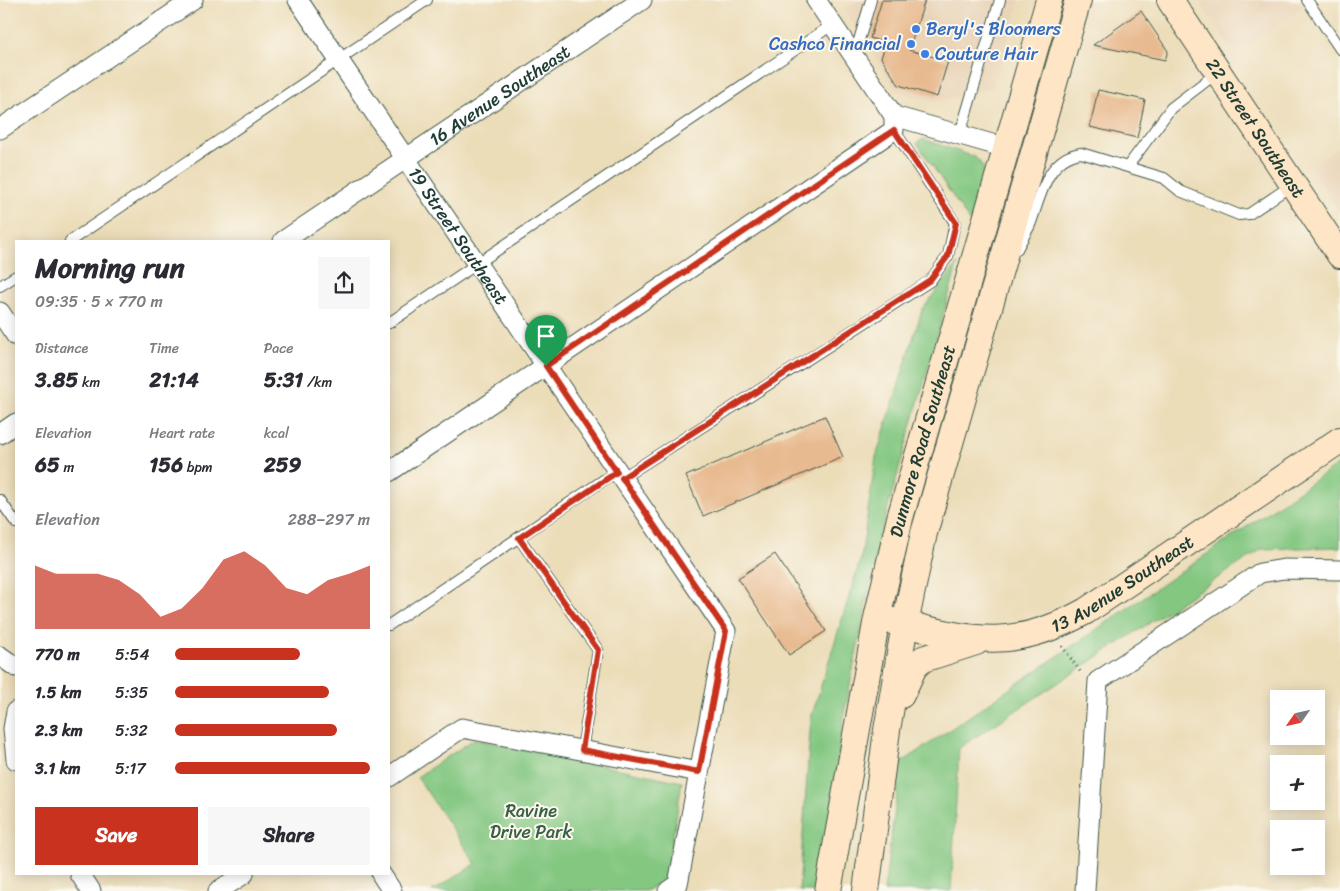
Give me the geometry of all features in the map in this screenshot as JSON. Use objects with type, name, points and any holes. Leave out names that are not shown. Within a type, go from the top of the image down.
[{"type":"main road","name":"Dunmore Road Southeast","points":[[828,891],[877,618],[900,518],[1049,0]]},
{"type":"main road","name":"Dunmore Road Southeast","points":[[866,891],[887,730],[905,624],[924,533],[1078,0]]},
{"type":"main road","name":"22 Street Southeast","points":[[1170,0],[1340,255]]},
{"type":"main road","name":"13 Avenue Southeast","points":[[877,618],[981,640],[1026,636],[1047,630],[1080,615],[1340,440]]},
{"type":"main road","points":[[887,730],[914,666],[932,654],[981,640]]},
{"type":"street","points":[[0,129],[193,0]]},
{"type":"street","name":"19 Street Southeast","points":[[298,0],[726,631],[699,772],[673,887]]},
{"type":"street","name":"16 Avenue Southeast","points":[[284,240],[642,0]]},
{"type":"street","points":[[816,0],[854,57],[894,123]]},
{"type":"street","points":[[390,471],[546,366],[894,123],[960,134],[1006,148]]},
{"type":"street","points":[[0,312],[15,334]]},
{"type":"street","points":[[0,434],[15,424]]},
{"type":"street","points":[[1085,891],[1098,681],[1260,573],[1284,568],[1340,570]]},
{"type":"street","points":[[0,656],[15,665]]},
{"type":"street","points":[[15,717],[13,729],[15,750]]},
{"type":"street","points":[[390,776],[462,728],[699,772]]},
{"type":"street","points":[[81,875],[91,891]]},
{"type":"street","points":[[218,891],[242,875]]},
{"type":"street","points":[[382,875],[392,891]]},
{"type":"lane","points":[[84,238],[338,59],[427,0]]},
{"type":"lane","points":[[854,57],[871,0]]},
{"type":"lane","points":[[960,134],[1000,0]]},
{"type":"lane","points":[[1312,2],[1340,49]]},
{"type":"lane","points":[[390,322],[832,25]]},
{"type":"lane","points":[[1128,166],[1167,112],[1179,100],[1218,72]]},
{"type":"lane","points":[[390,624],[519,538],[930,280],[948,256],[956,223],[894,123]]},
{"type":"lane","points":[[993,292],[1030,226],[1048,176],[1066,159],[1082,153],[1164,178],[1180,191],[1239,215],[1249,214],[1292,185]]},
{"type":"lane","points":[[0,286],[15,277]]},
{"type":"lane","points":[[0,500],[15,522]]},
{"type":"lane","points":[[519,538],[598,650],[582,750]]},
{"type":"path","points":[[1062,646],[1083,675]]},
{"type":"shaded area","points":[[857,0],[1020,0],[994,87],[935,102],[898,91],[844,9]]},
{"type":"shaded area","points":[[1198,0],[1297,0],[1303,8],[1235,54]]},
{"type":"shaded area","points":[[1340,146],[1340,211],[1310,167]]},
{"type":"green space","points":[[923,139],[975,157],[981,164],[985,172],[985,190],[974,228],[917,143]]},
{"type":"green space","points":[[958,263],[881,532],[844,714],[821,891],[799,891],[811,718],[861,558],[876,457],[922,310]]},
{"type":"green space","points":[[1340,463],[1340,547],[1262,549],[959,748],[951,891],[884,891],[901,763]]},
{"type":"green space","name":"Ravine Drive Park","points":[[474,739],[682,782],[666,878],[646,891],[432,891],[476,864],[417,777]]},
{"type":"building","points":[[882,0],[925,0],[909,50],[948,61],[937,97],[899,85],[881,58],[886,43],[870,38]]},
{"type":"building","points":[[1141,11],[1168,51],[1165,60],[1093,45]]},
{"type":"building","points":[[1098,90],[1145,100],[1137,138],[1090,127]]},
{"type":"building","points":[[825,416],[843,457],[703,516],[686,476]]},
{"type":"building","points":[[775,554],[826,631],[789,655],[738,578]]},
{"type":"place","name":"Beryl's Bloomers","points":[[916,29]]},
{"type":"place","name":"Cashco Financial","points":[[911,44]]},
{"type":"place","name":"Couture Hair","points":[[925,54]]},
{"type":"route","points":[[894,130],[956,223],[948,256],[930,280],[622,478],[726,631],[699,772],[582,750],[598,650],[519,538],[617,472],[546,366],[894,130]]}]
